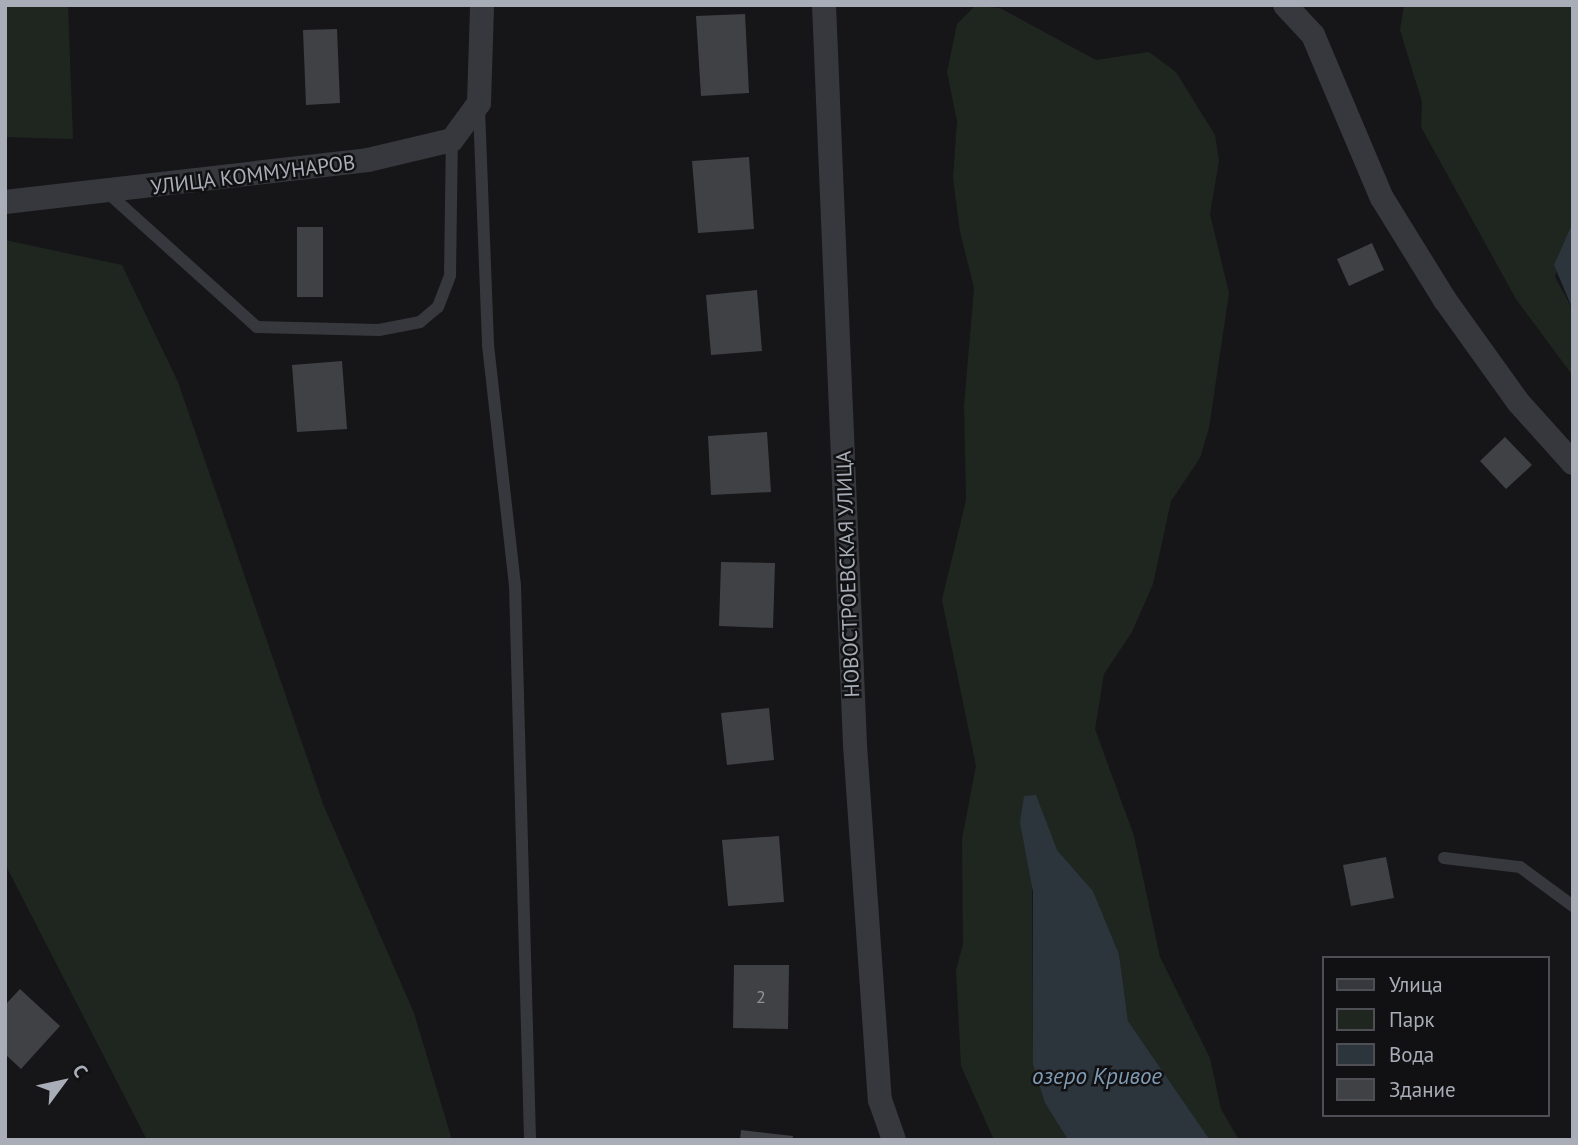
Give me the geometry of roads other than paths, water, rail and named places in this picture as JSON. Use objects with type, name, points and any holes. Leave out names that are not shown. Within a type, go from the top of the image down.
[{"type":"street","points":[[452,141],[479,103],[482,5]]},
{"type":"street","name":"НОВОСТРОЕВСКАЯ УЛИЦА","points":[[824,5],[855,745],[880,1100],[894,1140]]},
{"type":"street","points":[[1285,5],[1313,35],[1382,198],[1445,300],[1518,402],[1573,463]]},
{"type":"street","name":"УЛИЦА КОММУНАРОВ","points":[[5,202],[108,193],[368,160],[452,141]]},
{"type":"lane","points":[[479,103],[488,345],[515,585],[530,1140]]},
{"type":"lane","points":[[108,193],[257,327],[379,330],[420,321],[438,307],[446,286],[454,225],[452,141]]},
{"type":"lane","points":[[1444,858],[1520,867],[1573,906]]},
{"type":"water","points":[[1573,222],[1573,310],[1554,265]]},
{"type":"water","name":"озеро Кривое","points":[[1036,795],[1057,850],[1093,891],[1119,954],[1128,1021],[1210,1140],[1068,1140],[1045,1103],[1033,1064],[1033,892],[1020,822],[1024,796]]}]
